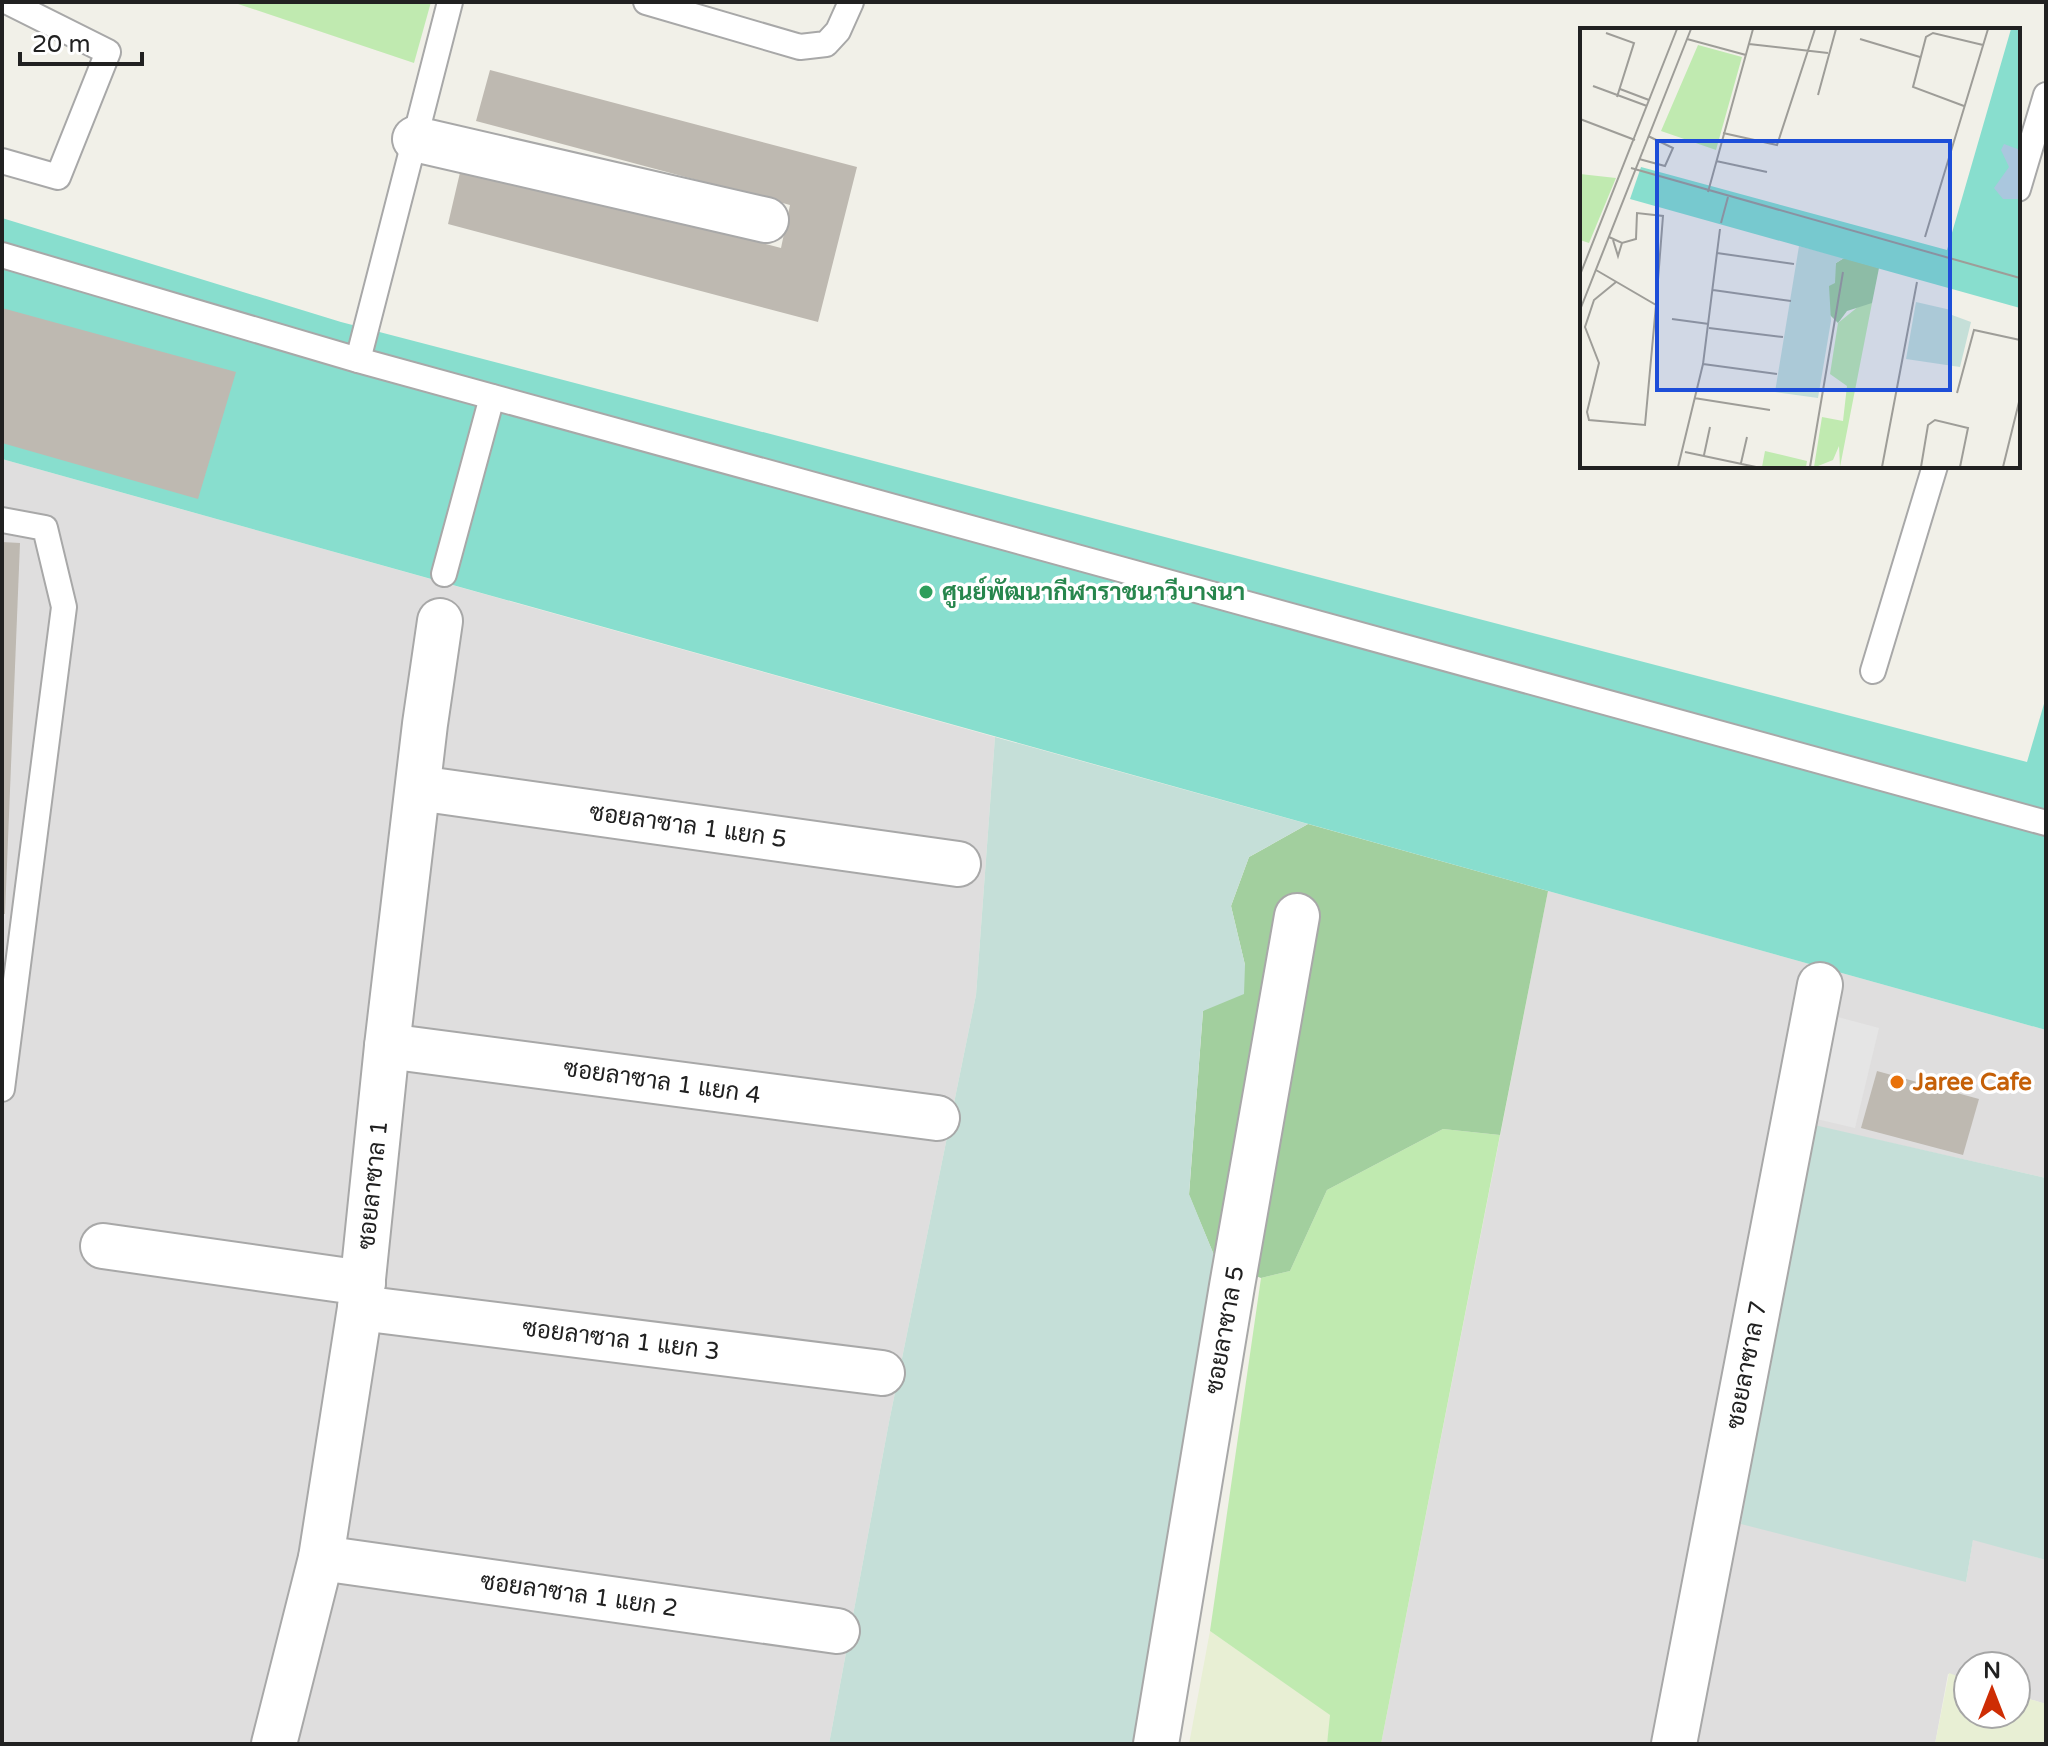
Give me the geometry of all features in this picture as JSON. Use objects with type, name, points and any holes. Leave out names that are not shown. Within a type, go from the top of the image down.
[{"type":"street","points":[[415,139],[766,220]]},
{"type":"street","name":"ซอยลาซาล 1","points":[[274,1744],[321,1558],[361,1296],[387,1046],[440,621]]},
{"type":"street","name":"ซอยลาซาล 1 แยก 5","points":[[418,788],[958,864]]},
{"type":"street","name":"ซอยลาซาล 5","points":[[1156,1744],[1297,916]]},
{"type":"street","name":"ซอยลาซาล 7","points":[[1674,1744],[1820,985]]},
{"type":"street","name":"ซอยลาซาล 1 แยก 4","points":[[387,1046],[937,1118]]},
{"type":"street","name":"ซอยลาซาล 1 แยก 3","points":[[103,1246],[361,1296],[882,1373]]},
{"type":"street","name":"ซอยลาซาล 1 แยก 2","points":[[321,1558],[837,1631]]},
{"type":"lane","points":[[2,161],[58,177],[108,52],[8,2]]},
{"type":"lane","points":[[358,360],[450,2]]},
{"type":"lane","points":[[646,2],[800,47],[826,44],[838,31],[851,2]]},
{"type":"lane","points":[[2020,182],[2046,95]]},
{"type":"lane","points":[[2,255],[358,360],[2046,823]]},
{"type":"lane","points":[[444,574],[492,397]]},
{"type":"lane","points":[[1873,671],[1934,468]]},
{"type":"lane","points":[[2,520],[45,528],[64,607],[2,1089]]},
{"type":"shaded area","name":"ศูนย์พัฒนากีฬาราชนาวีบางนา","points":[[2,218],[341,322],[2027,762],[2046,697],[2046,1030],[2,459]]},
{"type":"shaded area","points":[[2,459],[995,737],[976,995],[889,1422],[829,1744],[2,1744]]},
{"type":"shaded area","points":[[995,737],[1308,824],[1249,857],[1231,906],[1245,965],[1244,994],[1203,1011],[1189,1194],[1216,1260],[1133,1744],[829,1744],[889,1422],[976,995]]},
{"type":"shaded area","points":[[1548,891],[2046,1030],[2046,1178],[1811,1125],[1966,1582],[1973,1539],[2046,1560],[2046,1704],[2032,1700],[2032,1650],[1952,1650],[1952,1675],[1948,1674],[1935,1744],[1381,1744]]},
{"type":"shaded area","points":[[1834,1016],[1879,1028],[1855,1128],[1808,1117]]},
{"type":"shaded area","points":[[1810,1124],[2046,1178],[2046,1560],[1973,1540],[1966,1582],[1741,1524]]},
{"type":"green space","points":[[232,2],[431,2],[414,63]]},
{"type":"green space","points":[[1308,824],[1548,891],[1500,1135],[1443,1129],[1327,1190],[1290,1271],[1261,1278],[1216,1260],[1189,1195],[1203,1011],[1245,965],[1231,906],[1249,857]]},
{"type":"green space","points":[[1443,1129],[1500,1135],[1381,1744],[1327,1744],[1330,1715],[1210,1631],[1261,1278],[1290,1271],[1327,1190]]},
{"type":"green space","points":[[1210,1631],[1331,1715],[1327,1744],[1189,1744]]},
{"type":"green space","points":[[1949,1673],[1952,1674],[1952,1730],[2032,1730],[2032,1700],[2046,1704],[2046,1744],[1935,1744]]},
{"type":"building","points":[[490,70],[857,167],[818,322],[448,224],[462,164],[781,248],[790,205],[476,121]]},
{"type":"building","points":[[2,308],[236,372],[198,499],[2,443]]},
{"type":"building","points":[[2,542],[20,543],[5,914],[2,914]]},
{"type":"building","points":[[1877,1071],[1979,1099],[1963,1155],[1861,1128]]},
{"type":"place","name":"ศูนย์พัฒนากีฬาราชนาวีบางนา","points":[[926,592]]},
{"type":"place","name":"Jaree Cafe","points":[[1897,1082]]}]
